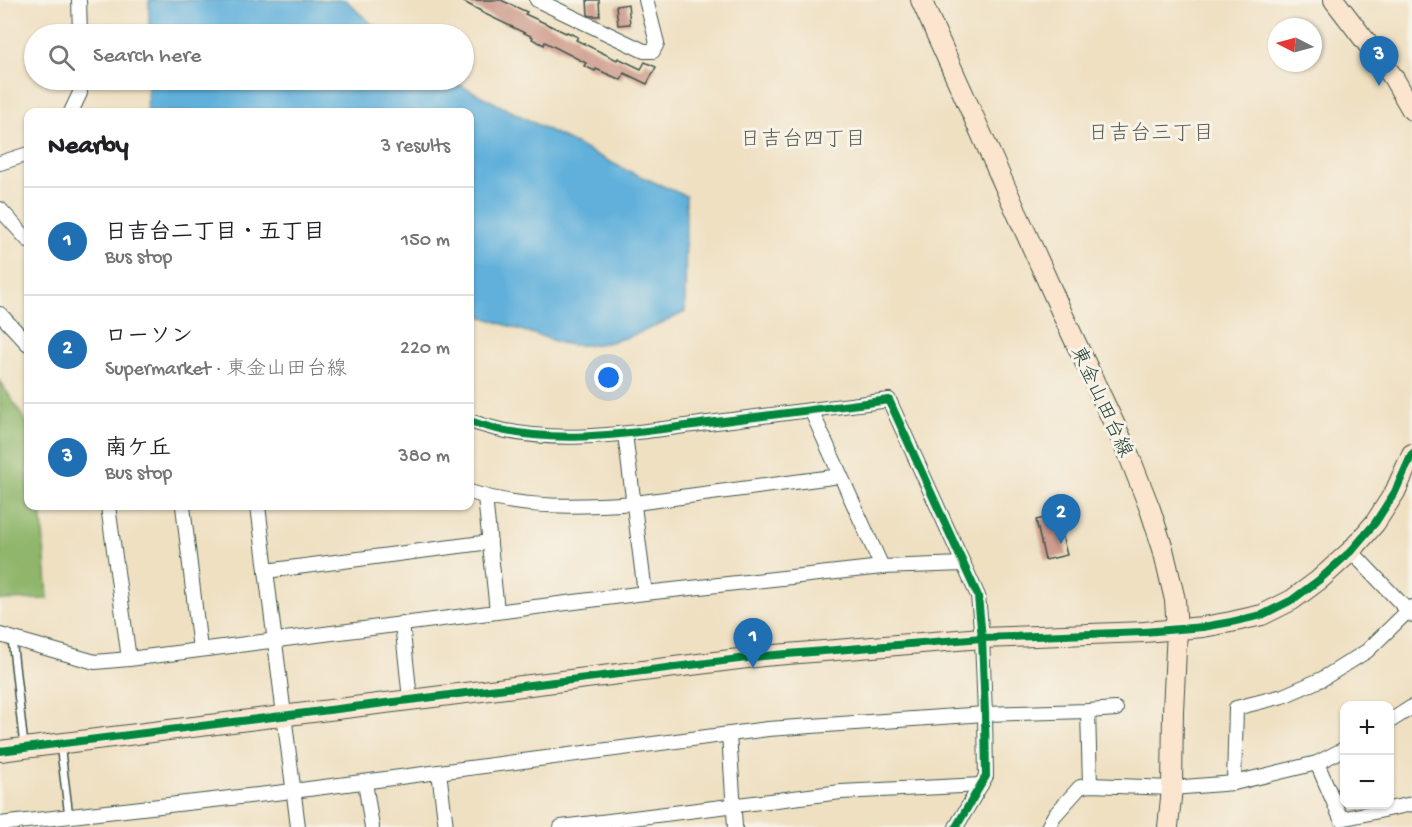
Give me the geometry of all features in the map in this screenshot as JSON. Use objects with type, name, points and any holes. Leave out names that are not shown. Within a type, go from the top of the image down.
[{"type":"street","points":[[79,0],[80,24]]},
{"type":"street","points":[[537,0],[644,51],[653,51],[657,43],[646,0]]},
{"type":"street","name":"東金山田台線","points":[[921,0],[1066,322],[1128,453],[1163,549],[1174,600],[1177,629],[1172,788],[1168,827]]},
{"type":"street","points":[[1334,0],[1392,77],[1412,110]]},
{"type":"street","points":[[73,108],[80,90]]},
{"type":"street","points":[[0,163],[24,155]]},
{"type":"street","points":[[0,208],[24,235]]},
{"type":"street","points":[[0,314],[24,340]]},
{"type":"street","points":[[474,423],[488,428],[529,435],[561,437],[625,434],[890,400],[978,596],[982,638],[986,776],[956,827]]},
{"type":"street","points":[[811,410],[882,567]]},
{"type":"street","points":[[625,434],[645,593]]},
{"type":"street","points":[[0,751],[763,656],[982,638],[1177,629],[1231,622],[1262,615],[1292,600],[1319,580],[1351,551],[1376,523],[1395,492],[1412,454]]},
{"type":"street","points":[[474,494],[485,498],[530,504],[569,506],[635,503],[840,476]]},
{"type":"street","points":[[485,498],[497,611]]},
{"type":"street","points":[[109,510],[129,659]]},
{"type":"street","points":[[183,510],[200,649]]},
{"type":"street","points":[[258,510],[298,827]]},
{"type":"street","points":[[266,571],[490,542]]},
{"type":"street","points":[[1234,783],[1236,708],[1283,696],[1322,679],[1367,651],[1411,611],[1351,551]]},
{"type":"street","points":[[6,637],[95,662],[645,593],[882,567],[964,564]]},
{"type":"street","points":[[402,624],[410,699]]},
{"type":"street","points":[[1394,719],[1412,707]]},
{"type":"street","points":[[0,825],[29,824],[69,816],[293,791],[729,734],[884,720],[1116,709]]},
{"type":"street","points":[[1088,711],[1090,785]]},
{"type":"street","points":[[729,734],[735,827]]},
{"type":"street","points":[[1048,827],[1054,816],[1080,787],[1090,785],[1172,788],[1234,783],[1317,763],[1340,751]]},
{"type":"street","points":[[1317,763],[1341,819],[1412,804]]},
{"type":"street","points":[[439,772],[446,827]]},
{"type":"street","points":[[365,782],[372,827]]},
{"type":"street","points":[[561,827],[841,792],[981,785]]},
{"type":"lane","points":[[6,637],[24,748]]},
{"type":"lane","points":[[60,744],[69,816]]},
{"type":"green space","points":[[0,381],[24,419],[24,510],[41,510],[48,599],[0,600]]},
{"type":"water","points":[[149,0],[346,0],[372,24],[149,24]]},
{"type":"water","points":[[148,90],[470,90],[626,170],[686,196],[685,312],[628,337],[581,345],[558,342],[474,313],[474,108],[147,108]]},
{"type":"building","points":[[460,0],[501,0],[527,12],[525,14],[578,37],[576,40],[617,60],[618,58],[641,69],[645,62],[656,67],[647,84],[624,73],[621,80],[584,66],[586,63],[545,42],[544,45],[532,39],[533,37]]},
{"type":"building","points":[[587,0],[599,0],[600,16],[588,15]]},
{"type":"building","points":[[628,4],[630,24],[618,25],[616,6]]},
{"type":"building","points":[[1057,515],[1067,555],[1045,560],[1036,520]]},
{"type":"cycle path","points":[[474,422],[499,430],[528,435],[588,436],[649,431],[889,400],[978,596],[982,638],[986,776],[956,827]]},
{"type":"cycle path","points":[[0,751],[763,656],[982,638],[1144,632],[1231,622],[1262,615],[1292,600],[1319,580],[1351,551],[1375,523],[1395,492],[1412,454]]},
{"type":"place","name":"南ケ丘","points":[[1379,86]]},
{"type":"place","name":"ローソン","points":[[1061,544]]},
{"type":"place","name":"日吉台二丁目・五丁目","points":[[753,668]]},
{"type":"district","name":"日吉台三丁目","points":[[1151,132]]},
{"type":"district","name":"日吉台四丁目","points":[[803,138]]}]
